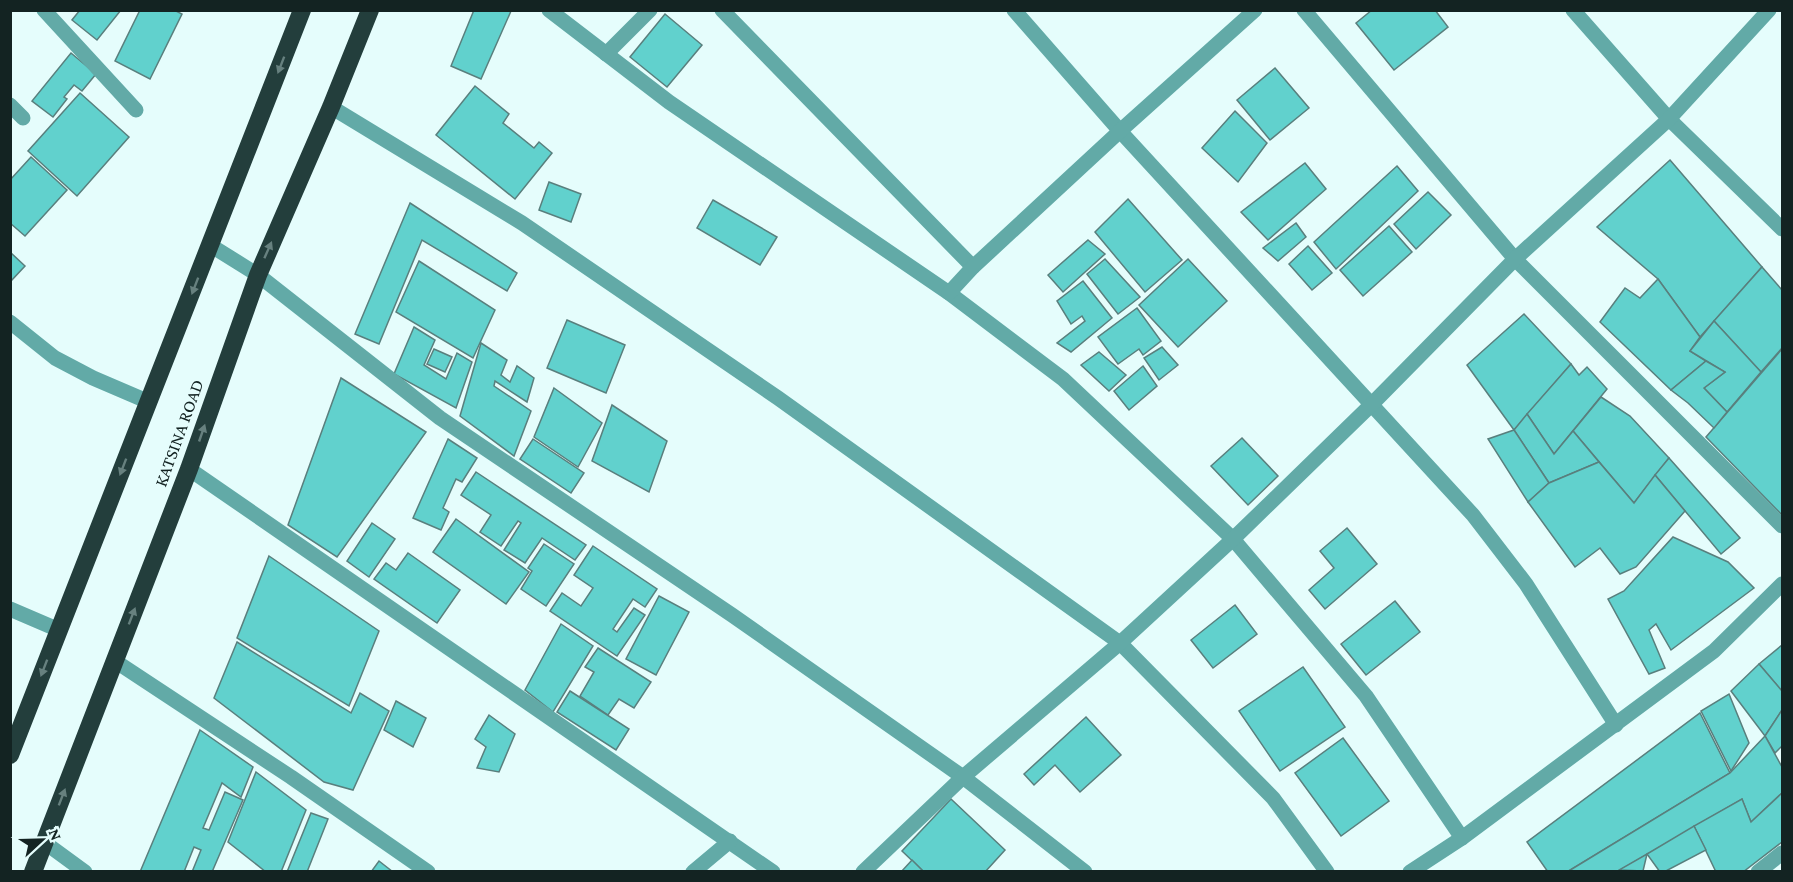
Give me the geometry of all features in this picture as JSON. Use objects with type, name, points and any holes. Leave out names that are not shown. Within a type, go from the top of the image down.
[{"type":"highway","points":[[10,755],[302,10]]},
{"type":"highway","name":"KATSINA ROAD","points":[[33,872],[189,469],[258,275],[331,107],[370,10]]},
{"type":"street","points":[[44,10],[136,110]]},
{"type":"street","points":[[549,10],[669,102],[949,293],[1063,379],[1233,539],[1366,696],[1462,838]]},
{"type":"street","points":[[606,54],[650,10]]},
{"type":"street","points":[[722,10],[973,267]]},
{"type":"street","points":[[1014,10],[1120,131],[1473,515],[1526,584],[1616,725]]},
{"type":"street","points":[[949,293],[973,267],[1120,131],[1255,10]]},
{"type":"street","points":[[1304,10],[1515,260],[1782,526]]},
{"type":"street","points":[[1573,10],[1669,119],[1782,229]]},
{"type":"street","points":[[863,872],[963,777],[1120,643],[1233,539],[1515,260],[1669,119],[1769,10]]},
{"type":"street","points":[[10,105],[23,118]]},
{"type":"street","points":[[331,107],[522,223],[778,398],[1120,643],[1273,798],[1328,872]]},
{"type":"street","points":[[210,245],[258,275],[440,418],[732,615],[963,777],[1086,872]]},
{"type":"street","points":[[10,322],[55,358],[93,378],[149,402]]},
{"type":"street","points":[[189,469],[773,872]]},
{"type":"street","points":[[1410,872],[1462,838],[1714,651],[1782,584]]},
{"type":"street","points":[[10,609],[59,630]]},
{"type":"street","points":[[115,661],[291,777],[428,872]]},
{"type":"street","points":[[693,872],[730,841]]},
{"type":"street","points":[[44,842],[85,872]]},
{"type":"street","points":[[1758,872],[1782,853]]},
{"type":"building","points":[[80,10],[121,10],[97,40],[72,20]]},
{"type":"building","points":[[140,10],[174,10],[182,14],[150,79],[115,61]]},
{"type":"building","points":[[474,10],[511,11],[481,79],[451,66]]},
{"type":"building","points":[[1372,10],[1435,10],[1448,27],[1394,70],[1356,23]]},
{"type":"building","points":[[665,14],[702,45],[667,87],[630,57]]},
{"type":"building","points":[[71,53],[96,74],[82,91],[74,85],[64,97],[67,99],[53,117],[32,101]]},
{"type":"building","points":[[1275,68],[1309,108],[1270,140],[1237,100]]},
{"type":"building","points":[[475,86],[509,114],[503,123],[534,148],[539,142],[552,153],[515,199],[436,135]]},
{"type":"building","points":[[80,93],[129,137],[77,196],[28,151]]},
{"type":"building","points":[[1235,111],[1267,143],[1238,182],[1202,148]]},
{"type":"building","points":[[31,157],[67,190],[25,236],[10,223],[10,180]]},
{"type":"building","points":[[1670,160],[1762,267],[1700,337],[1658,279],[1597,227]]},
{"type":"building","points":[[1305,163],[1326,189],[1268,240],[1241,212]]},
{"type":"building","points":[[1397,166],[1418,191],[1336,269],[1314,242]]},
{"type":"building","points":[[549,182],[581,194],[571,222],[539,210]]},
{"type":"building","points":[[1428,192],[1451,215],[1416,249],[1394,224]]},
{"type":"building","points":[[1128,199],[1182,260],[1145,292],[1095,232]]},
{"type":"building","points":[[713,200],[777,237],[760,265],[697,228]]},
{"type":"building","points":[[410,203],[517,273],[507,291],[422,240],[379,344],[355,334]]},
{"type":"building","points":[[1296,223],[1306,237],[1278,261],[1263,248]]},
{"type":"building","points":[[1389,226],[1412,252],[1363,296],[1340,270]]},
{"type":"building","points":[[1088,240],[1105,254],[1063,292],[1048,275]]},
{"type":"building","points":[[1308,246],[1332,273],[1312,290],[1289,264]]},
{"type":"building","points":[[10,252],[25,266],[10,282]]},
{"type":"building","points":[[1105,259],[1140,297],[1118,314],[1087,274]]},
{"type":"building","points":[[1188,259],[1227,301],[1178,347],[1139,305]]},
{"type":"building","points":[[419,261],[495,310],[473,358],[396,312]]},
{"type":"building","points":[[1762,267],[1782,290],[1782,348],[1761,372],[1714,321]]},
{"type":"building","points":[[1658,279],[1700,337],[1690,351],[1706,361],[1671,390],[1600,322],[1625,288],[1640,298]]},
{"type":"building","points":[[1083,281],[1112,318],[1071,352],[1057,343],[1085,321],[1082,316],[1071,324],[1057,301]]},
{"type":"building","points":[[1137,308],[1161,341],[1143,355],[1139,349],[1118,364],[1098,337]]},
{"type":"building","points":[[1524,314],[1571,364],[1514,430],[1467,365]]},
{"type":"building","points":[[567,320],[625,345],[606,393],[547,368]]},
{"type":"building","points":[[1714,321],[1761,372],[1727,412],[1704,388],[1725,372],[1690,351]]},
{"type":"building","points":[[414,327],[435,340],[424,365],[446,379],[457,353],[472,362],[456,408],[394,374]]},
{"type":"building","points":[[481,343],[507,360],[501,375],[510,382],[517,366],[534,378],[527,402],[495,381],[494,386],[531,411],[514,456],[460,416]]},
{"type":"building","points":[[1162,347],[1178,365],[1159,380],[1144,358]]},
{"type":"building","points":[[434,349],[452,357],[445,372],[427,364]]},
{"type":"building","points":[[1782,349],[1782,515],[1706,437]]},
{"type":"building","points":[[1099,352],[1126,375],[1109,391],[1081,365]]},
{"type":"building","points":[[1706,361],[1725,372],[1704,388],[1727,412],[1714,428],[1671,390]]},
{"type":"building","points":[[1571,364],[1579,375],[1587,367],[1607,389],[1554,454],[1527,414]]},
{"type":"building","points":[[1143,366],[1157,386],[1129,410],[1114,391]]},
{"type":"building","points":[[341,378],[426,432],[337,557],[288,525]]},
{"type":"building","points":[[554,388],[602,423],[578,467],[534,437]]},
{"type":"building","points":[[1601,397],[1630,416],[1669,458],[1634,503],[1573,431]]},
{"type":"building","points":[[612,405],[667,441],[649,492],[592,461]]},
{"type":"building","points":[[1527,414],[1554,454],[1573,431],[1599,462],[1549,483],[1514,430]]},
{"type":"building","points":[[1514,430],[1549,483],[1528,502],[1488,439]]},
{"type":"building","points":[[1242,438],[1278,476],[1248,505],[1211,466]]},
{"type":"building","points":[[448,439],[477,458],[462,482],[456,479],[443,508],[449,512],[441,530],[413,518]]},
{"type":"building","points":[[533,439],[584,473],[571,493],[520,459]]},
{"type":"building","points":[[1669,458],[1740,538],[1721,554],[1655,475]]},
{"type":"building","points":[[1599,462],[1634,503],[1655,475],[1685,511],[1636,567],[1620,574],[1600,548],[1575,567],[1528,502],[1549,483]]},
{"type":"building","points":[[476,472],[586,545],[575,560],[542,538],[525,563],[504,550],[521,523],[518,521],[501,546],[480,532],[491,515],[461,495]]},
{"type":"building","points":[[456,519],[529,572],[506,604],[433,552]]},
{"type":"building","points":[[372,523],[395,539],[369,577],[347,561]]},
{"type":"building","points":[[1347,528],[1377,564],[1325,609],[1309,590],[1334,568],[1320,551]]},
{"type":"building","points":[[1673,537],[1728,562],[1754,588],[1671,650],[1656,624],[1649,630],[1665,668],[1649,674],[1608,599],[1624,591]]},
{"type":"building","points":[[544,544],[574,564],[546,606],[521,589],[532,571],[528,568]]},
{"type":"building","points":[[593,546],[657,589],[645,607],[633,599],[613,629],[617,632],[634,608],[645,615],[617,656],[550,611],[562,593],[581,606],[593,588],[574,575]]},
{"type":"building","points":[[408,553],[460,590],[437,623],[374,579],[386,563],[396,570]]},
{"type":"building","points":[[269,556],[379,631],[349,706],[237,638]]},
{"type":"building","points":[[659,596],[689,612],[656,675],[626,659]]},
{"type":"building","points":[[1395,601],[1420,632],[1366,675],[1341,644]]},
{"type":"building","points":[[1235,605],[1257,634],[1213,668],[1191,640]]},
{"type":"building","points":[[561,624],[593,646],[553,712],[525,690]]},
{"type":"building","points":[[237,642],[351,713],[360,693],[389,711],[353,790],[324,782],[214,698]]},
{"type":"building","points":[[1782,645],[1782,691],[1759,664]]},
{"type":"building","points":[[598,648],[651,682],[634,708],[619,699],[608,715],[580,696],[594,672],[585,667]]},
{"type":"building","points":[[1759,664],[1782,691],[1782,710],[1765,736],[1731,691]]},
{"type":"building","points":[[1303,667],[1345,727],[1280,771],[1239,711]]},
{"type":"building","points":[[570,691],[629,729],[616,750],[557,712]]},
{"type":"building","points":[[1729,694],[1749,743],[1731,771],[1701,711]]},
{"type":"building","points":[[396,701],[426,718],[413,747],[384,730]]},
{"type":"building","points":[[1782,710],[1782,746],[1775,753],[1765,736]]},
{"type":"building","points":[[1700,713],[1730,773],[1567,872],[1548,872],[1527,842]]},
{"type":"building","points":[[489,715],[515,734],[499,772],[477,768],[486,747],[475,739]]},
{"type":"building","points":[[1086,717],[1121,755],[1080,792],[1055,765],[1034,785],[1024,774]]},
{"type":"building","points":[[200,730],[253,767],[241,797],[222,783],[203,828],[209,830],[225,792],[243,800],[212,872],[192,872],[201,850],[194,847],[184,872],[140,872]]},
{"type":"building","points":[[1765,736],[1782,767],[1782,793],[1751,822],[1742,799],[1617,872],[1567,872],[1730,773]]},
{"type":"building","points":[[1343,738],[1389,801],[1341,836],[1295,773]]},
{"type":"building","points":[[256,772],[306,810],[281,872],[266,872],[228,842]]},
{"type":"building","points":[[1782,793],[1782,842],[1743,872],[1716,872],[1694,826],[1742,799],[1751,822]]},
{"type":"building","points":[[951,799],[1005,850],[985,872],[924,872],[902,851]]},
{"type":"building","points":[[311,813],[328,819],[307,872],[287,872]]},
{"type":"building","points":[[1694,826],[1706,850],[1660,872],[1647,854]]},
{"type":"building","points":[[1647,854],[1643,871],[1619,870]]},
{"type":"building","points":[[912,860],[924,872],[901,872]]},
{"type":"building","points":[[379,861],[393,872],[371,872]]}]
